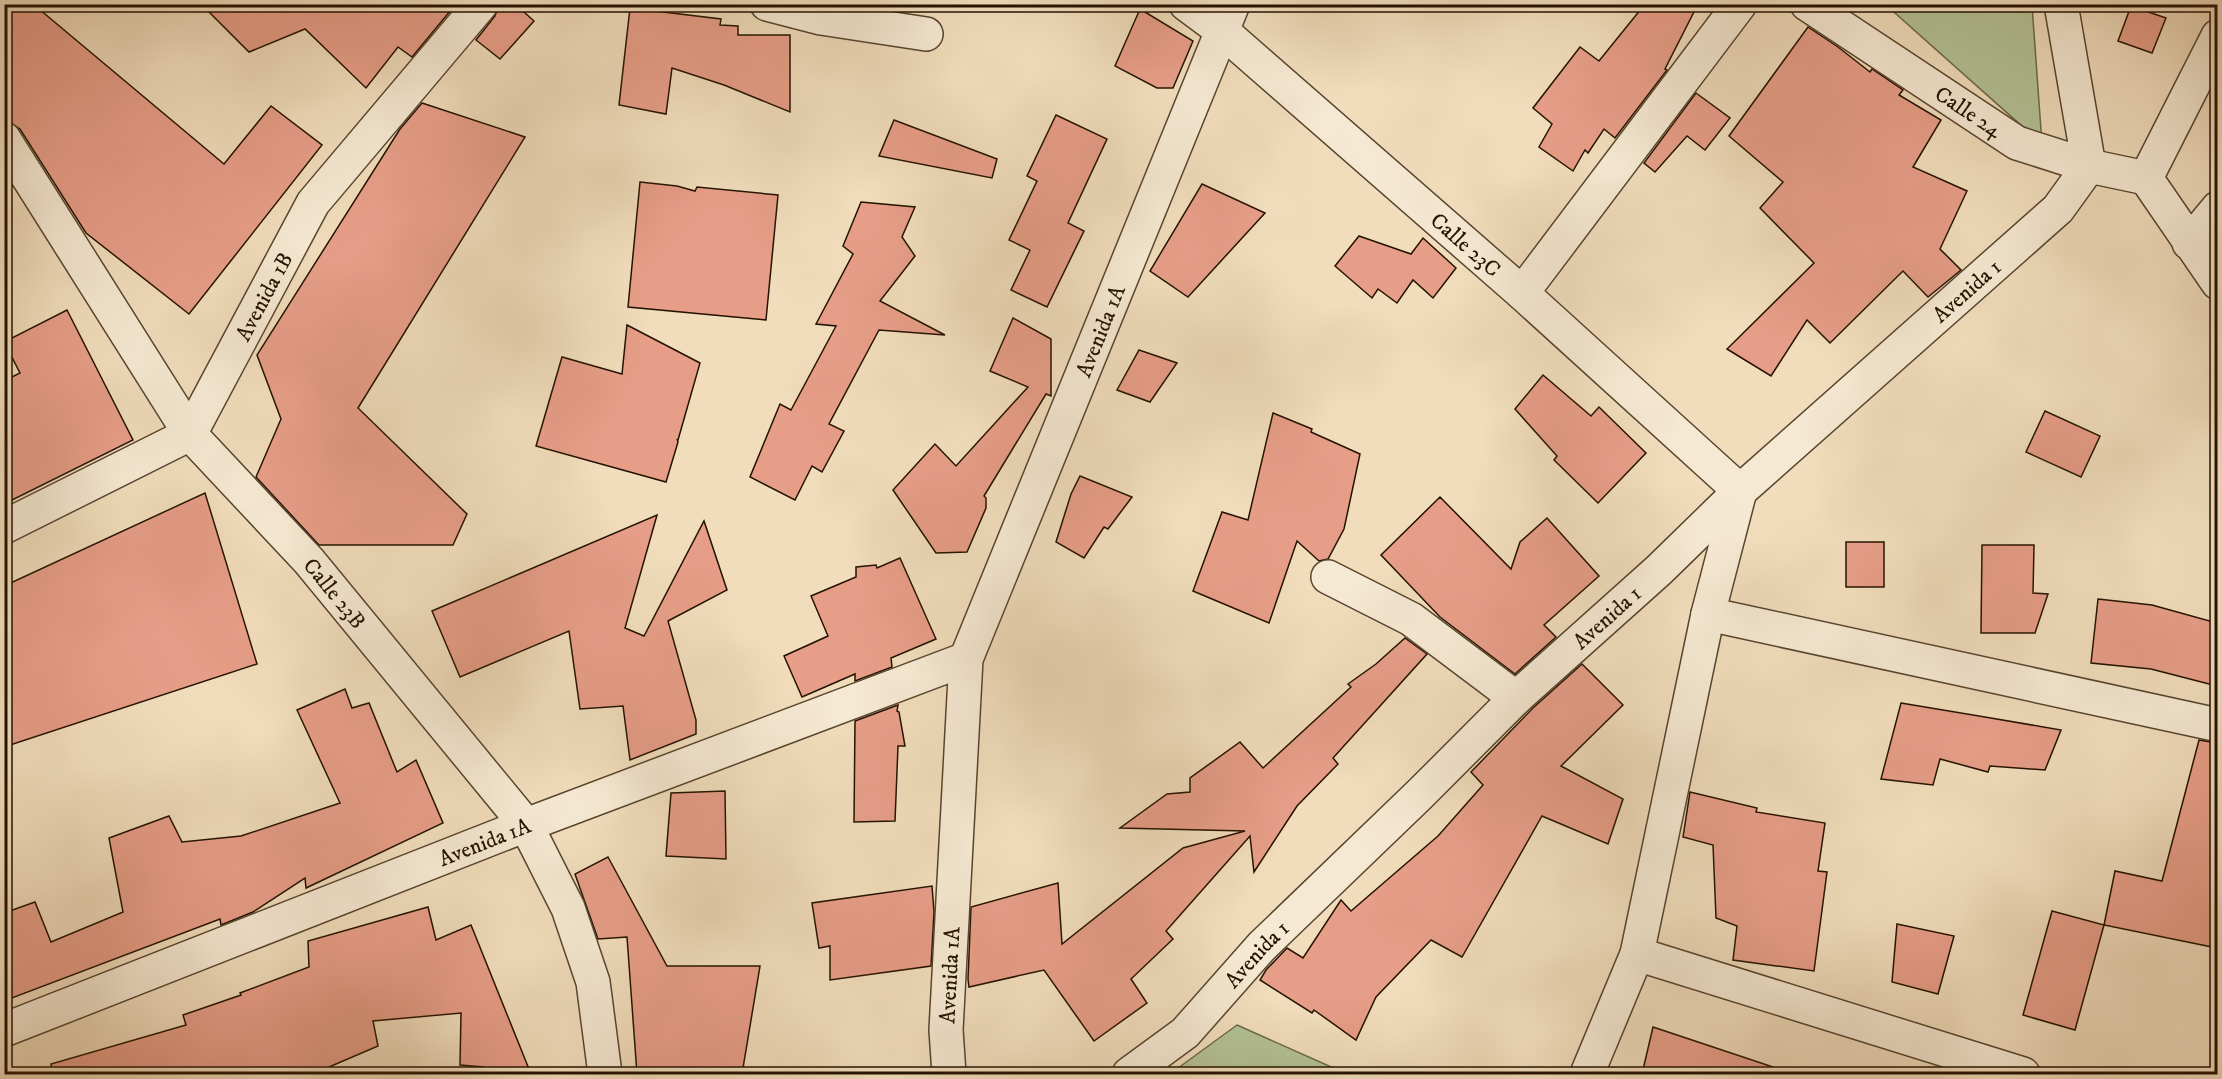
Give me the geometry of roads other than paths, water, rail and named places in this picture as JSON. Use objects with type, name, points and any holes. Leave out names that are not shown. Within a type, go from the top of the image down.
[{"type":"street","name":"Avenida 1B","points":[[190,434],[313,203],[481,4]]},
{"type":"street","points":[[767,4],[822,18],[926,34]]},
{"type":"street","name":"Calle 23C","points":[[1186,4],[1227,17],[1522,293],[1740,491]]},
{"type":"street","points":[[1522,293],[1740,4]]},
{"type":"street","name":"Calle 24","points":[[1807,4],[2017,143],[2088,166],[2146,178]]},
{"type":"street","points":[[2061,4],[2088,166]]},
{"type":"street","name":"Avenida 1A","points":[[949,1074],[946,1030],[966,659],[1227,17]]},
{"type":"street","points":[[2217,36],[2146,178],[2217,283]]},
{"type":"street","name":"Calle 23B","points":[[4,139],[190,434],[309,561],[526,825],[568,908],[594,982],[605,1074]]},
{"type":"street","name":"Avenida 1","points":[[1129,1074],[1185,1033],[1262,945],[1419,795],[1516,698],[1659,570],[1740,491],[2058,209],[2088,166]]},
{"type":"street","points":[[2189,243],[2217,207]]},
{"type":"street","points":[[4,527],[190,434]]},
{"type":"street","points":[[1587,1074],[1637,954],[1708,614],[1740,491]]},
{"type":"street","points":[[1328,577],[1411,619],[1516,698]]},
{"type":"street","points":[[1708,614],[2217,724]]},
{"type":"street","name":"Avenida 1A","points":[[4,1030],[526,825],[966,659]]},
{"type":"street","points":[[1637,954],[2023,1074]]}]
